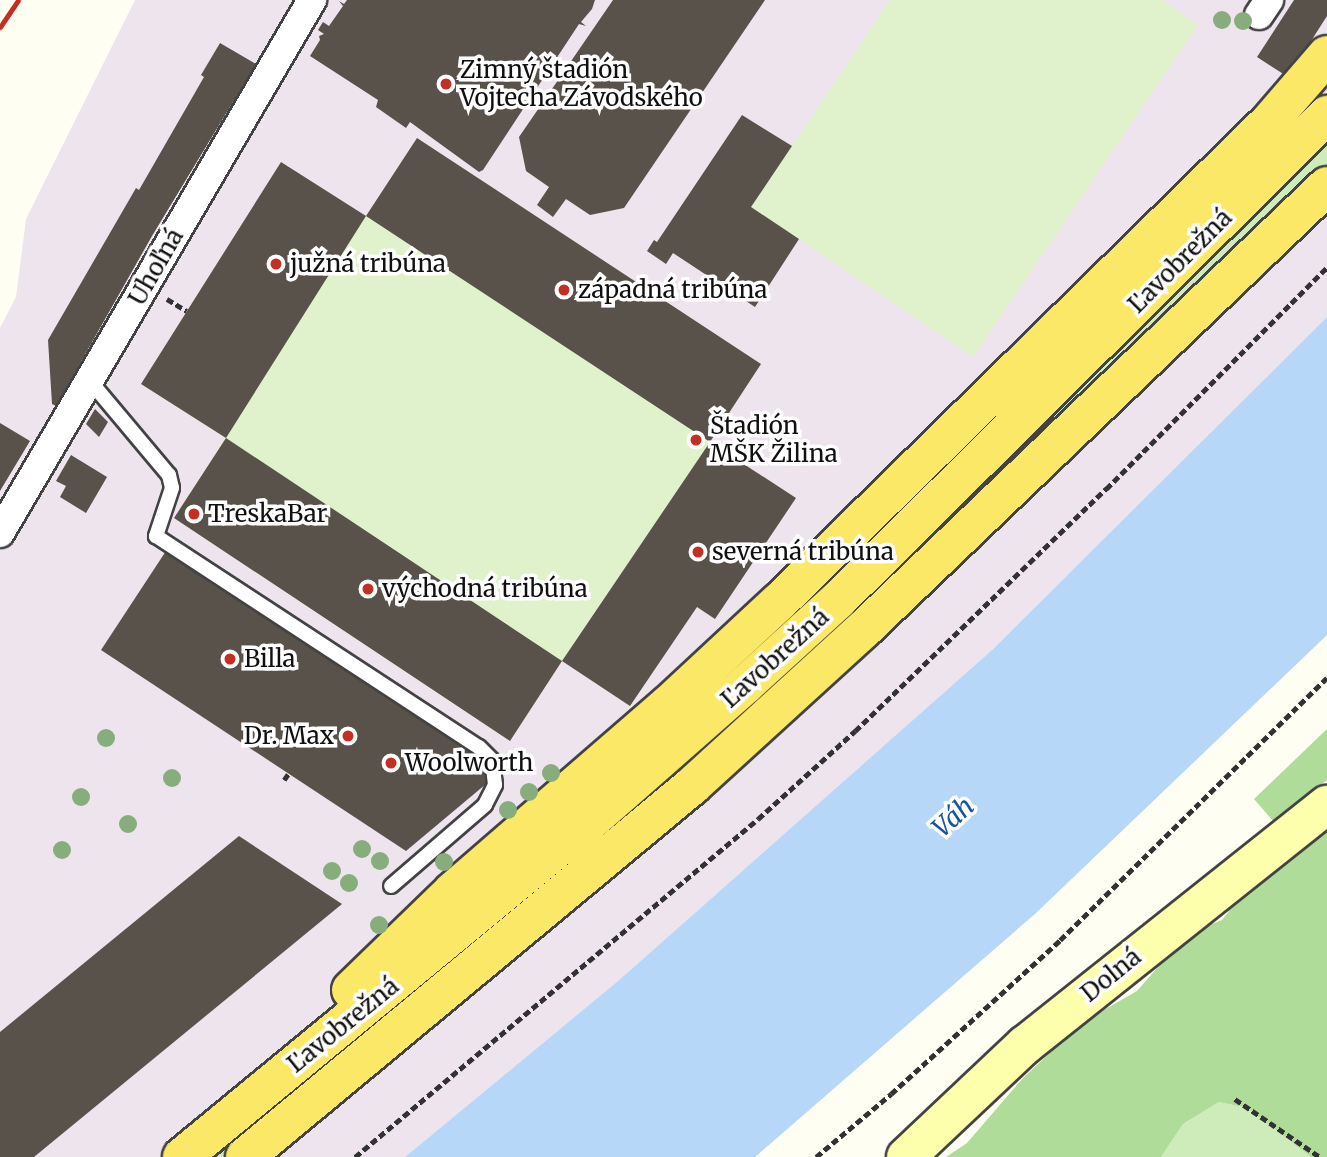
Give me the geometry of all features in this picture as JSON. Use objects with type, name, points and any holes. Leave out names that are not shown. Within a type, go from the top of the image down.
[{"type":"main road","points":[[269,1086],[333,1008],[407,935],[453,891],[668,705],[779,602],[1270,121],[1327,55]]},
{"type":"main road","name":"Ľavobrežná","points":[[182,1157],[665,757],[838,600],[1327,115]]},
{"type":"main road","name":"Ľavobrežná","points":[[244,1157],[693,786],[863,630],[1327,186]]},
{"type":"main road","name":"Dolná","points":[[906,1157],[1025,1045],[1327,805]]},
{"type":"street","name":"Uhoľná","points":[[0,533],[312,0]]},
{"type":"lane","points":[[90,381],[169,475],[172,488],[156,536],[479,747],[492,760],[495,785],[485,805],[391,886]]},
{"type":"path","points":[[355,1157],[758,818],[855,731],[1106,489],[1327,267]]},
{"type":"path","points":[[158,293],[187,311]]},
{"type":"path","points":[[816,1157],[891,1094],[1060,940],[1327,678]]},
{"type":"path","points":[[284,780],[288,774]]},
{"type":"path","points":[[1235,1099],[1320,1157]]},
{"type":"shaded area","points":[[135,0],[1327,0],[1327,317],[992,650],[618,981],[405,1157],[0,1157],[0,328],[16,297],[26,219]]},
{"type":"green space","points":[[890,0],[1162,0],[1198,25],[973,357],[751,207]]},
{"type":"green space","name":"Štadión MŠK Žilina","points":[[417,138],[761,364],[710,442],[796,498],[715,619],[696,607],[630,706],[562,661],[510,741],[174,518],[225,438],[141,384],[281,162],[366,216]]},
{"type":"green space","points":[[1327,139],[1327,166],[838,634],[539,898],[222,1157],[205,1157]]},
{"type":"green space","points":[[1327,729],[1327,780],[1274,822],[1254,799]]},
{"type":"green space","points":[[1327,831],[1327,1157],[1311,1157],[1247,1108],[1219,1102],[1183,1124],[1161,1157],[946,1157],[967,1143],[1023,1078],[1083,1022],[1137,991],[1187,934],[1222,920],[1241,896]]},
{"type":"green space","points":[[1219,1102],[1247,1108],[1311,1157],[1161,1157],[1183,1124]]},
{"type":"water","name":"Váh","points":[[1327,317],[1327,635],[1036,913],[755,1157],[405,1157],[618,981],[992,650]]},
{"type":"building","name":"Zimný štadión Vojtecha Závodského","points":[[347,0],[595,0],[592,9],[581,22],[586,26],[579,24],[483,170],[479,172],[410,122],[406,128],[376,107],[378,100],[310,56],[320,40],[319,36],[324,34],[318,30],[323,22],[329,26],[343,6],[339,1],[344,4]]},
{"type":"building","points":[[613,0],[765,0],[624,208],[590,215],[566,199],[553,217],[537,205],[549,187],[526,171],[519,137]]},
{"type":"building","points":[[1294,0],[1327,0],[1327,16],[1288,77],[1257,57]]},
{"type":"building","points":[[220,43],[256,64],[152,236],[56,406],[52,404],[48,340],[136,188],[139,190],[204,77],[201,75]]},
{"type":"building","points":[[742,115],[792,146],[751,207],[799,239],[755,307],[673,253],[666,264],[647,251],[654,240],[657,242]]},
{"type":"building","name":"západná tribúna","points":[[417,138],[761,364],[710,442],[366,216]]},
{"type":"building","name":"južná tribúna","points":[[281,162],[366,216],[226,438],[141,384]]},
{"type":"building","points":[[95,409],[108,422],[99,437],[86,424]]},
{"type":"building","points":[[0,423],[30,441],[0,491]]},
{"type":"building","name":"východná tribúna","points":[[226,438],[562,661],[510,741],[174,518]]},
{"type":"building","name":"severná tribúna","points":[[710,442],[796,498],[715,619],[697,607],[630,706],[562,661]]},
{"type":"building","points":[[71,455],[107,477],[86,513],[60,497],[66,486],[56,481]]},
{"type":"building","points":[[166,551],[477,757],[485,764],[486,784],[406,851],[101,650]]},
{"type":"building","points":[[239,836],[342,904],[34,1157],[0,1157],[0,1032]]},
{"type":"railway","points":[[0,27],[18,0]]},
{"type":"place","name":"Zimný štadión Vojtecha Závodského","points":[[446,84]]},
{"type":"place","name":"južná tribúna","points":[[276,264]]},
{"type":"place","name":"západná tribúna","points":[[564,290]]},
{"type":"place","name":"Štadión MŠK Žilina","points":[[696,440]]},
{"type":"place","name":"TreskaBar","points":[[194,514]]},
{"type":"place","name":"severná tribúna","points":[[698,552]]},
{"type":"place","name":"východná tribúna","points":[[368,589]]},
{"type":"place","name":"Billa","points":[[230,659]]},
{"type":"place","name":"Dr. Max","points":[[348,736]]},
{"type":"place","name":"Woolworth","points":[[391,763]]}]
